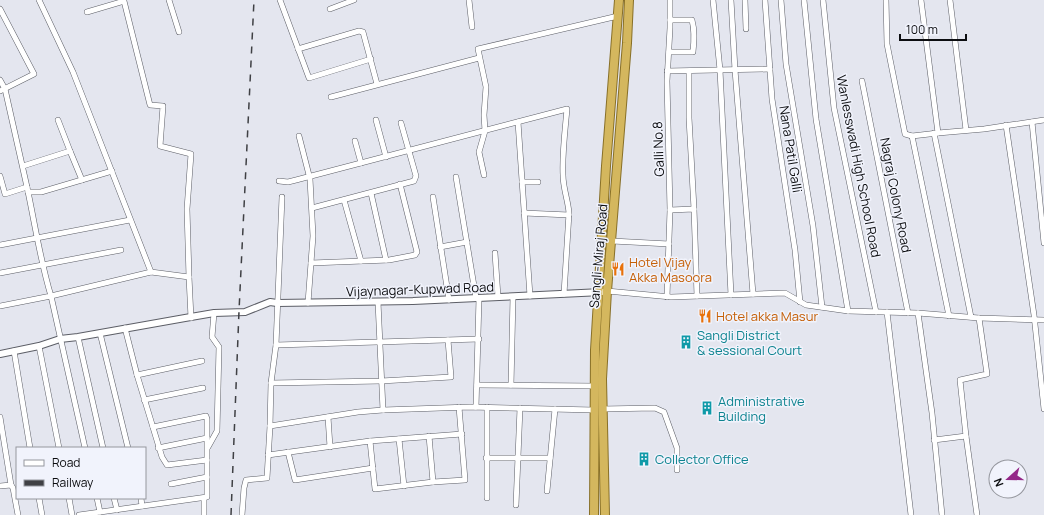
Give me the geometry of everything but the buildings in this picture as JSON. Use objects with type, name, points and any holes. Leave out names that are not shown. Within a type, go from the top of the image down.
[{"type":"highway","name":"Sangli-Miraj Road","points":[[605,515],[598,409],[595,386],[595,350],[606,166],[619,0]]},
{"type":"highway","name":"Sangli-Miraj Road","points":[[594,515],[598,409],[602,379],[607,291],[627,43],[629,0]]},
{"type":"street","points":[[39,0],[73,72],[151,272]]},
{"type":"street","points":[[87,12],[125,0],[150,104],[163,106],[160,146],[191,154],[186,209],[190,318]]},
{"type":"street","points":[[169,0],[179,32]]},
{"type":"street","points":[[280,0],[309,78],[371,59]]},
{"type":"street","points":[[330,9],[354,0]]},
{"type":"street","points":[[469,0],[472,27]]},
{"type":"street","name":"Galli No.8","points":[[667,297],[670,210],[667,71],[670,0]]},
{"type":"street","points":[[713,0],[720,70],[731,295]]},
{"type":"street","points":[[731,0],[735,70],[753,294]]},
{"type":"street","points":[[745,0],[746,29]]},
{"type":"street","name":"Nana Patil Galli","points":[[765,0],[772,99],[794,243],[800,302]]},
{"type":"street","points":[[782,0],[786,64],[813,226],[822,307]]},
{"type":"street","points":[[804,0],[816,119],[848,311]]},
{"type":"street","name":"Wanlesswadi High School Road","points":[[823,0],[834,108],[876,312]]},
{"type":"street","points":[[886,0],[887,44],[905,134],[912,136],[1006,126],[1044,120]]},
{"type":"street","points":[[921,0],[936,133],[971,317]]},
{"type":"street","points":[[950,0],[966,130]]},
{"type":"street","points":[[0,9],[34,74],[2,90]]},
{"type":"street","points":[[484,175],[479,152],[485,131],[484,115],[486,87],[478,50],[618,16]]},
{"type":"street","points":[[668,52],[693,52],[694,42],[694,27],[692,20],[670,20]]},
{"type":"street","points":[[298,49],[359,31],[363,32],[377,84]]},
{"type":"street","points":[[331,97],[479,58]]},
{"type":"street","points":[[667,71],[770,70]]},
{"type":"street","points":[[689,71],[689,118],[697,296]]},
{"type":"street","points":[[0,80],[23,166],[38,237],[42,265],[51,296],[85,447]]},
{"type":"street","name":"Nagraj Colony Road","points":[[862,80],[908,313]]},
{"type":"street","points":[[279,181],[288,182],[310,177],[567,109],[563,174],[569,215],[564,294]]},
{"type":"street","points":[[58,120],[82,180]]},
{"type":"street","points":[[376,120],[386,157]]},
{"type":"street","points":[[518,122],[530,296]]},
{"type":"street","points":[[1032,122],[1044,243]]},
{"type":"street","points":[[312,208],[414,181],[416,176],[401,123]]},
{"type":"street","points":[[1006,126],[1034,319],[1044,409]]},
{"type":"street","points":[[299,136],[310,177],[312,208],[313,236],[308,303]]},
{"type":"street","points":[[912,136],[949,316]]},
{"type":"street","points":[[355,141],[361,163]]},
{"type":"street","points":[[23,166],[70,151]]},
{"type":"street","points":[[0,176],[5,194],[27,190],[41,192],[112,171]]},
{"type":"street","points":[[456,177],[478,298],[479,339],[476,407]]},
{"type":"street","points":[[522,182],[538,182]]},
{"type":"street","points":[[311,263],[386,260],[411,256],[417,252],[400,184]]},
{"type":"street","points":[[371,193],[386,260]]},
{"type":"street","points":[[242,515],[246,480],[267,478],[271,383],[276,345],[282,197]]},
{"type":"street","points":[[433,197],[449,300]]},
{"type":"street","points":[[344,200],[361,261]]},
{"type":"street","points":[[670,210],[694,209]]},
{"type":"street","points":[[524,213],[569,215]]},
{"type":"street","points":[[0,245],[130,220]]},
{"type":"street","points":[[612,241],[669,244]]},
{"type":"street","points":[[440,247],[467,242]]},
{"type":"street","points":[[0,273],[121,250]]},
{"type":"street","points":[[495,253],[498,297]]},
{"type":"street","points":[[0,306],[51,296],[151,272],[189,277]]},
{"type":"street","points":[[607,291],[667,297],[785,293],[806,305],[848,311],[918,313],[979,318],[1044,320]]},
{"type":"street","name":"Vijaynagar-Kupwad Road","points":[[214,313],[245,312],[270,302],[277,304],[449,300],[607,291]]},
{"type":"street","points":[[511,385],[513,297]]},
{"type":"street","points":[[378,302],[383,410]]},
{"type":"street","points":[[887,312],[911,515]]},
{"type":"street","points":[[0,354],[39,346],[60,339],[214,313],[212,337],[219,347],[217,431],[207,448]]},
{"type":"street","points":[[918,313],[942,515]]},
{"type":"street","points":[[977,515],[960,380],[987,374],[979,318]]},
{"type":"street","points":[[124,328],[158,448],[167,465],[207,460]]},
{"type":"street","points":[[100,333],[128,447]]},
{"type":"street","points":[[78,337],[103,447]]},
{"type":"street","points":[[276,345],[479,339]]},
{"type":"street","points":[[271,383],[382,381],[451,377],[448,340]]},
{"type":"street","points":[[39,346],[59,447]]},
{"type":"street","points":[[14,351],[30,447]]},
{"type":"street","points":[[137,375],[202,360]]},
{"type":"street","points":[[477,385],[595,386]]},
{"type":"street","points":[[144,400],[203,388]]},
{"type":"street","points":[[270,426],[358,412],[383,410],[459,407],[555,409],[655,408],[664,412],[677,448],[677,470]]},
{"type":"street","points":[[370,441],[375,489],[465,480],[459,407]]},
{"type":"street","points":[[487,407],[487,498]]},
{"type":"street","points":[[516,505],[520,408]]},
{"type":"street","points":[[548,491],[555,409]]},
{"type":"street","points":[[153,427],[206,416],[208,419],[207,497],[204,498],[204,515]]},
{"type":"street","points":[[0,417],[11,485],[15,495],[18,515]]},
{"type":"street","points":[[328,417],[330,447]]},
{"type":"street","points":[[268,455],[370,441],[462,434]]},
{"type":"street","points":[[429,436],[433,482]]},
{"type":"street","points":[[934,440],[966,436]]},
{"type":"street","points":[[158,448],[207,438]]},
{"type":"street","points":[[399,439],[404,486]]},
{"type":"street","points":[[288,452],[295,480],[373,468]]},
{"type":"street","points":[[486,458],[550,458]]},
{"type":"street","points":[[171,484],[207,477]]},
{"type":"street","points":[[0,486],[11,485]]},
{"type":"street","points":[[79,515],[119,511],[142,506],[204,498]]},
{"type":"street","points":[[39,499],[42,515]]},
{"type":"street","points":[[69,499],[72,515]]},
{"type":"street","points":[[97,499],[100,512]]},
{"type":"street","points":[[114,499],[119,511]]},
{"type":"street","points":[[140,499],[142,506]]},
{"type":"railway","points":[[231,515],[254,0]]},
{"type":"place","name":"Hotel Vijay Akka Masoora","points":[[618,269]]},
{"type":"place","name":"Hotel akka Masur","points":[[705,316]]},
{"type":"place","name":"Sangli District & sessional Court","points":[[686,342]]},
{"type":"place","name":"Administrative Building","points":[[707,408]]},
{"type":"place","name":"Collector Office","points":[[644,459]]}]
